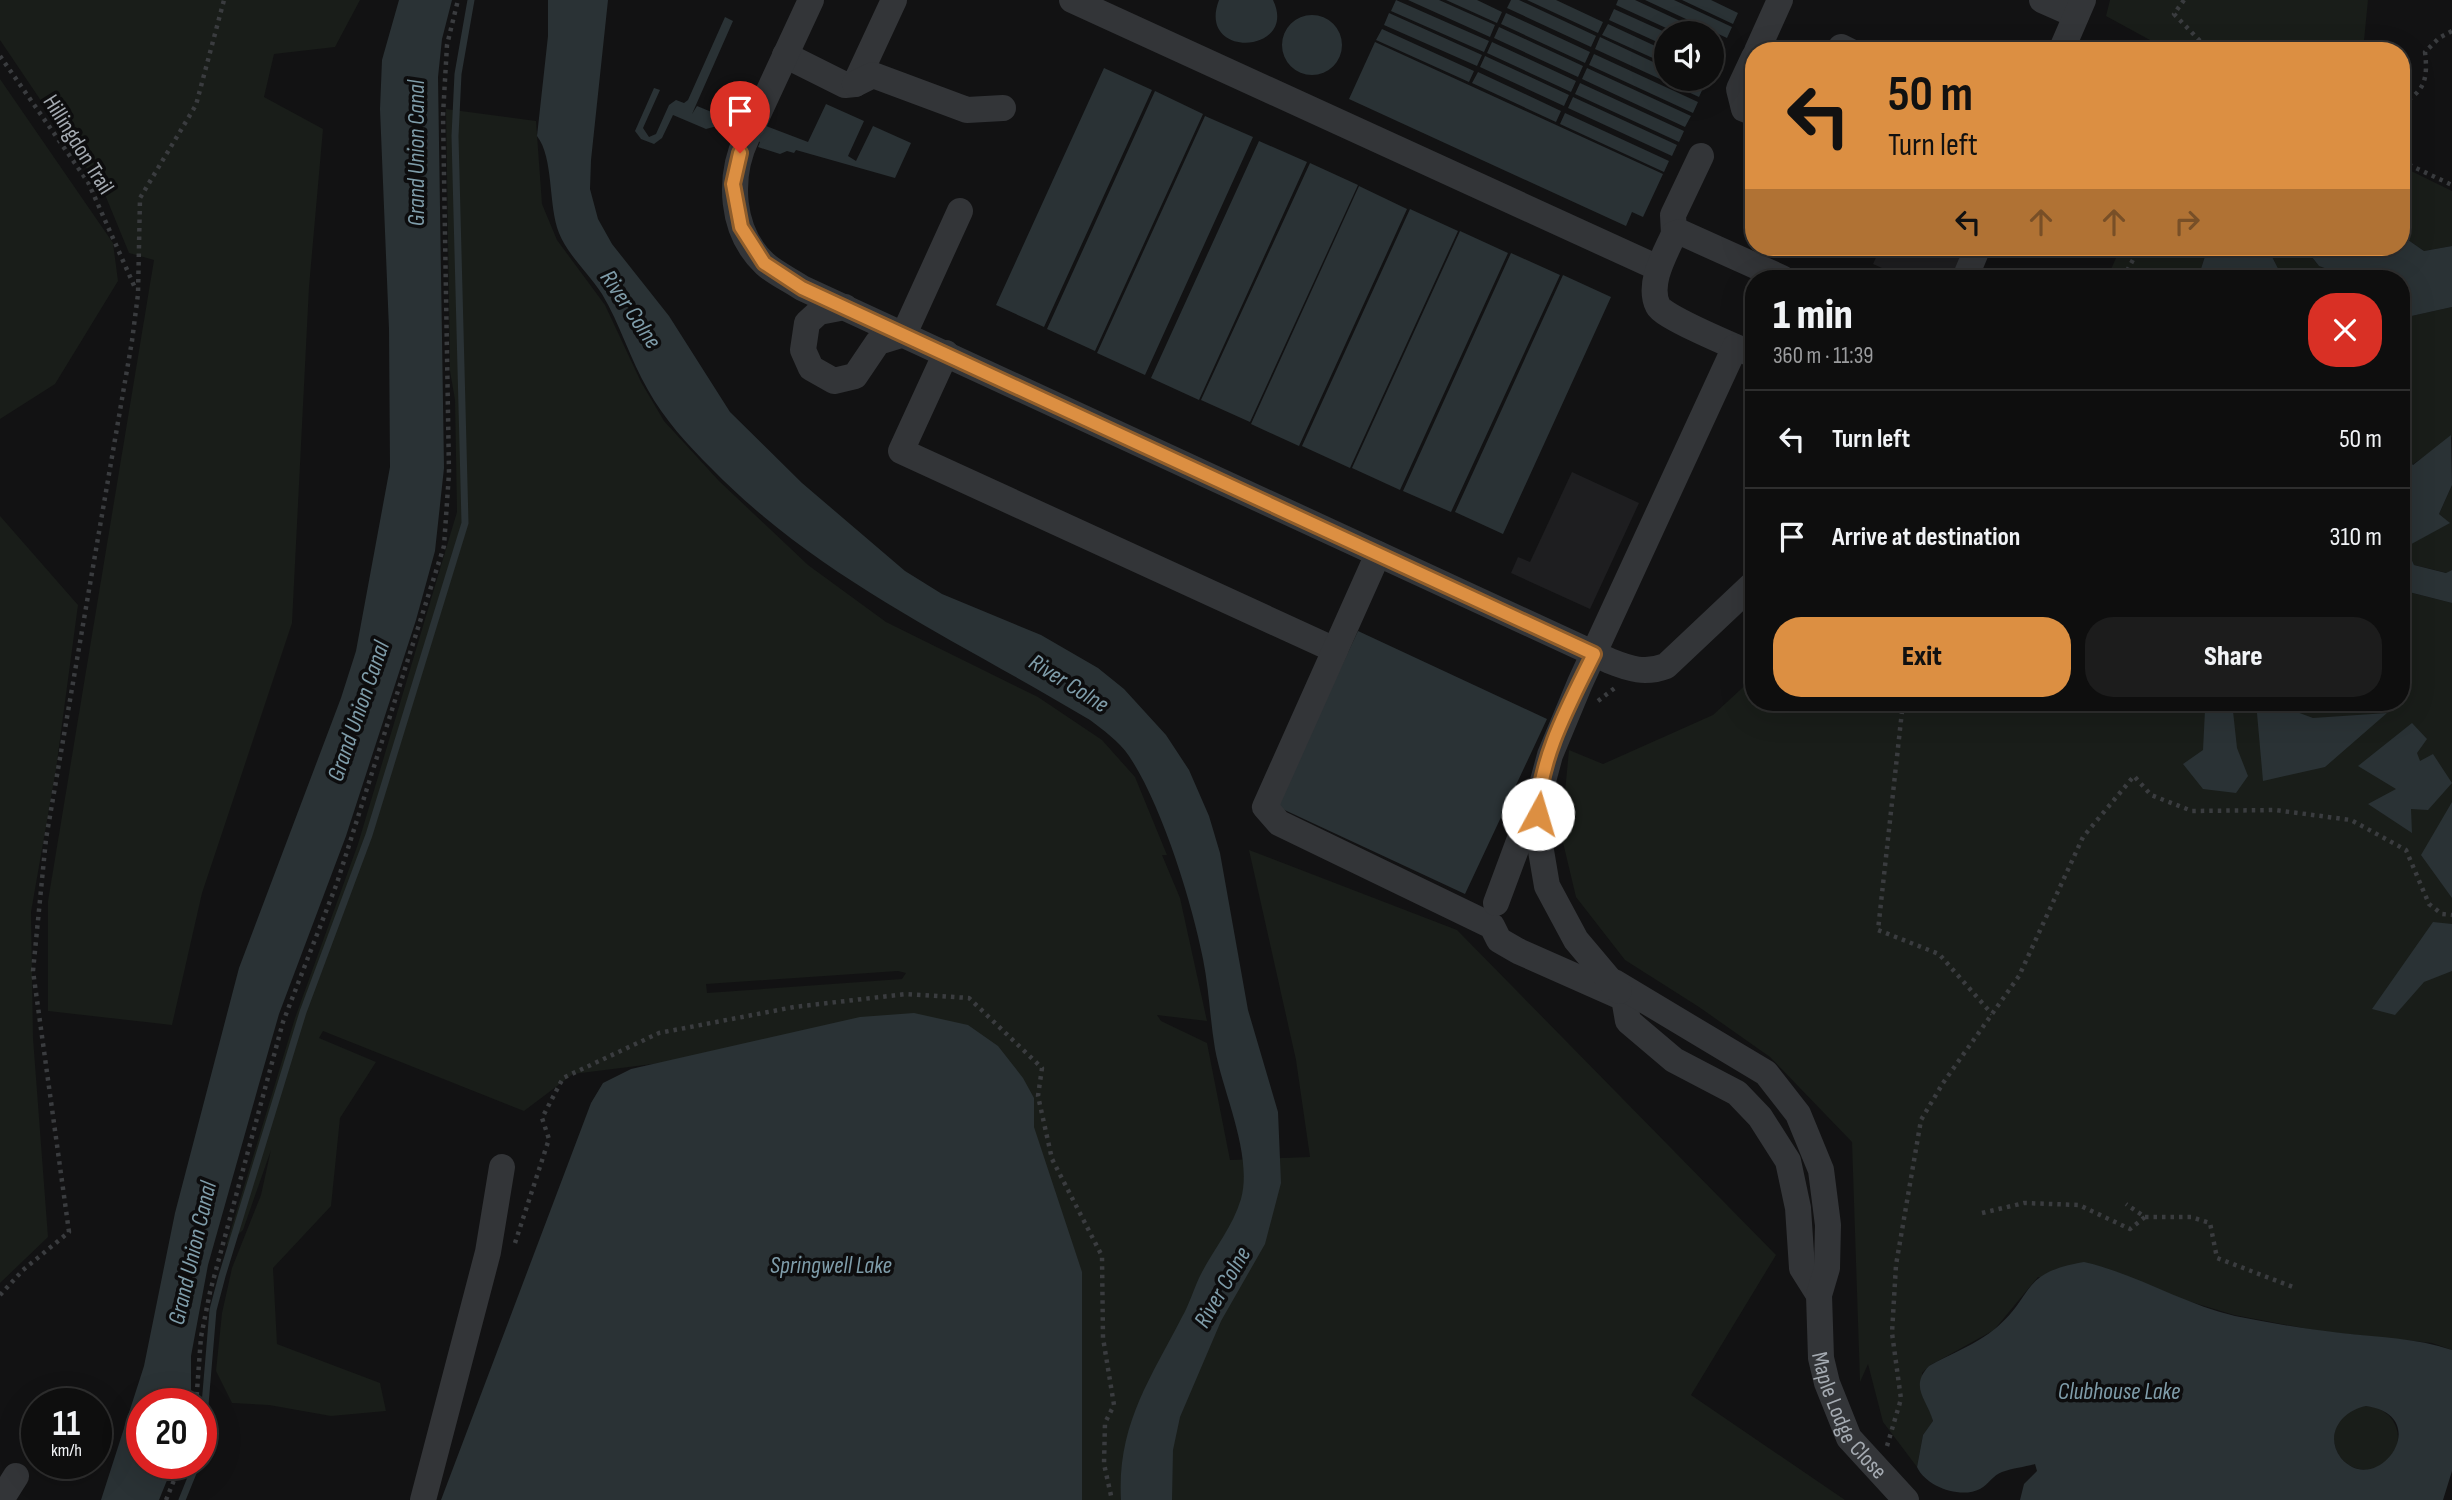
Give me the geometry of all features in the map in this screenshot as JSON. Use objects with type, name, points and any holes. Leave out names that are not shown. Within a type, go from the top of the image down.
[{"type":"street","points":[[811,0],[740,153],[733,184],[741,227],[764,263],[802,288],[1594,654],[1634,670],[1652,671],[1666,666],[1745,591]]},
{"type":"street","points":[[855,84],[894,0]]},
{"type":"street","points":[[1072,0],[1093,6],[1658,268]]},
{"type":"street","points":[[1760,42],[1780,0]]},
{"type":"street","points":[[2042,0],[2080,8],[2065,42]]},
{"type":"street","points":[[785,55],[845,85],[855,84],[873,75],[967,110],[1003,108]]},
{"type":"street","points":[[1745,76],[1739,89],[1745,108]]},
{"type":"street","points":[[1618,989],[1518,951],[1499,940],[1494,914],[1543,777],[1594,654],[1744,351],[1664,313],[1656,297],[1658,268],[1674,234],[1673,215],[1701,156]]},
{"type":"street","points":[[845,307],[819,312],[807,323],[803,351],[811,368],[834,381],[855,376],[878,342],[904,334],[960,211]]},
{"type":"street","points":[[1674,234],[1680,232],[1764,270]]},
{"type":"street","points":[[946,353],[901,452],[1335,650]]},
{"type":"street","points":[[1378,554],[1265,807],[1279,823],[1494,914]]},
{"type":"street","points":[[1543,777],[1538,832],[1548,886],[1576,940],[1618,989]]},
{"type":"street","points":[[1494,914],[1507,889],[1523,881],[1548,886]]},
{"type":"street","name":"Maple Lodge Close","points":[[1618,989],[1628,1021],[1674,1060],[1737,1093],[1760,1117],[1788,1161],[1798,1208],[1802,1268],[1819,1306],[1821,1358],[1839,1418],[1849,1438],[1899,1498]]},
{"type":"street","points":[[423,1500],[488,1252],[502,1167]]},
{"type":"street","points":[[1,1500],[16,1476]]},
{"type":"path","points":[[0,1295],[23,1270],[69,1232],[33,971],[46,839],[138,294],[140,198],[196,105],[224,0]]},
{"type":"path","points":[[197,1388],[201,1337],[209,1292],[280,1034],[337,883],[444,546],[449,473],[443,115],[447,45],[458,0]]},
{"type":"path","points":[[2184,0],[2174,14],[2201,42]]},
{"type":"path","points":[[2410,99],[2419,94],[2428,74],[2425,52],[2439,38],[2452,31]]},
{"type":"path","name":"Hillingdon Trail","points":[[0,56],[88,182],[138,294]]},
{"type":"path","points":[[2410,165],[2452,185]]},
{"type":"path","points":[[1588,709],[1615,687],[1626,686]]},
{"type":"path","points":[[1902,711],[1878,930],[1939,954],[1992,1014]]},
{"type":"path","points":[[1879,1472],[1901,1399],[1892,1334],[1896,1265],[1921,1121],[1943,1083],[2019,976],[2083,837],[2134,776],[2151,795],[2192,811],[2275,810],[2351,821],[2406,850],[2429,904],[2442,914],[2452,915]]},
{"type":"path","points":[[514,1247],[549,1139],[542,1118],[563,1077],[659,1033],[794,1007],[906,994],[969,998],[1042,1068],[1038,1096],[1052,1159],[1102,1256],[1103,1338],[1114,1405],[1105,1423],[1104,1464],[1112,1500]]},
{"type":"path","points":[[1982,1213],[2024,1203],[2079,1205],[2130,1229],[2145,1217]]},
{"type":"path","points":[[2126,1204],[2145,1217],[2191,1217],[2210,1223],[2217,1258],[2293,1287]]},
{"type":"path","points":[[166,1500],[175,1479]]},
{"type":"shaded area","points":[[0,0],[360,0],[335,47],[274,54],[264,97],[323,129],[309,287],[292,623],[202,893],[172,1025],[48,1011],[48,901],[154,260],[129,253],[106,197],[0,40]]},
{"type":"shaded area","points":[[2110,0],[2368,0],[2364,42],[2154,42],[2106,16]]},
{"type":"shaded area","points":[[0,79],[113,243],[118,281],[55,384],[0,419]]},
{"type":"shaded area","points":[[446,109],[536,121],[542,204],[557,240],[605,305],[641,382],[664,421],[719,481],[808,565],[886,622],[1038,697],[1102,740],[1135,777],[1167,855],[1162,855],[1180,898],[1207,1021],[1157,1015],[1161,1021],[1207,1043],[1230,1160],[1310,1157],[1296,1060],[1249,850],[1457,930],[1776,1255],[1691,1395],[1845,1500],[1060,1500],[946,1027],[573,1074],[524,1111],[323,1031],[319,1038],[376,1062],[340,1118],[331,1206],[273,1268],[277,1344],[380,1383],[386,1411],[331,1416],[269,1405],[232,1403],[216,1371],[222,1313],[232,1268],[261,1195],[271,1150],[243,1230],[226,1246],[295,1018],[358,844],[457,512],[455,400],[450,371]],"holes":[[[898,971],[906,973],[902,979],[707,993],[706,984]]]},
{"type":"shaded area","points":[[2410,170],[2452,191],[2452,246],[2424,251],[2410,241]]},
{"type":"shaded area","points":[[1877,256],[1964,256],[1957,270],[1883,270],[1873,264]]},
{"type":"shaded area","points":[[2117,256],[2205,256],[2201,270],[2111,270]]},
{"type":"shaded area","points":[[2272,256],[2311,256],[2319,266],[2330,270],[2279,270]]},
{"type":"shaded area","points":[[2452,307],[2452,437],[2412,465],[2410,463],[2410,316]]},
{"type":"shaded area","points":[[1572,472],[1639,503],[1590,609],[1511,573],[1518,557],[1530,562]]},
{"type":"shaded area","points":[[2452,485],[2452,570],[2447,573],[2414,565],[2410,557],[2410,544],[2449,523],[2439,514]]},
{"type":"shaded area","points":[[0,516],[78,605],[56,769],[31,912],[33,1038],[48,1237],[0,1283]]},
{"type":"shaded area","points":[[2410,592],[2452,603],[2452,1350],[2432,1343],[2319,1331],[2234,1315],[2188,1301],[2038,1277],[1994,1330],[1929,1366],[1922,1373],[1933,1422],[1923,1435],[1917,1467],[1883,1422],[1868,1364],[1860,1382],[1852,1142],[1770,1057],[1625,960],[1576,897],[1561,834],[1569,750],[1603,764],[1713,715],[1745,685],[1745,711],[2410,711]]},
{"type":"shaded area","points":[[2366,1406],[2378,1408],[2389,1415],[2396,1426],[2396,1450],[2389,1461],[2378,1468],[2366,1470],[2354,1468],[2343,1461],[2336,1450],[2334,1438],[2336,1426],[2343,1415],[2354,1408]]},
{"type":"water","name":"Grand Union Canal","points":[[399,0],[452,0],[442,39],[438,77],[444,468],[435,551],[416,620],[346,836],[279,1014],[208,1265],[191,1356],[191,1388],[137,1388],[144,1366],[175,1213],[239,968],[341,698],[356,651],[390,467],[389,329],[380,109],[382,60]]},
{"type":"water","name":"River Colne","points":[[548,0],[608,0],[591,160],[590,189],[598,219],[612,244],[669,316],[730,412],[802,483],[905,571],[942,594],[1041,635],[1098,668],[1124,689],[1166,735],[1189,770],[1209,816],[1220,853],[1248,1010],[1278,1112],[1281,1183],[1265,1244],[1221,1321],[1180,1417],[1173,1450],[1172,1500],[1121,1500],[1124,1449],[1147,1384],[1199,1278],[1232,1220],[1241,1199],[1244,1182],[1236,1124],[1215,1049],[1198,936],[1164,826],[1141,776],[1121,745],[1090,720],[892,606],[797,543],[711,468],[654,401],[602,294],[567,249],[556,222],[549,169],[537,136],[548,36]]},
{"type":"water","points":[[1219,0],[1273,0],[1277,18],[1272,31],[1261,40],[1247,43],[1233,41],[1221,33],[1216,19]]},
{"type":"water","points":[[1396,0],[1489,41],[1484,52],[1391,11]]},
{"type":"water","points":[[1408,0],[1439,0],[1495,25],[1490,37]]},
{"type":"water","points":[[1446,0],[1477,0],[1502,12],[1497,23]]},
{"type":"water","points":[[1511,0],[1519,0],[1596,36],[1591,47],[1507,8]]},
{"type":"water","points":[[1527,0],[1556,0],[1603,22],[1598,33]]},
{"type":"water","points":[[1618,0],[1635,0],[1680,21],[1654,22],[1616,5]]},
{"type":"water","points":[[1645,0],[1674,0],[1719,21],[1690,21]]},
{"type":"water","points":[[1682,0],[1711,0],[1738,13],[1733,24]]},
{"type":"water","points":[[1614,9],[1654,27],[1654,41],[1609,20]]},
{"type":"water","points":[[1389,13],[1482,55],[1477,66],[1384,25]]},
{"type":"water","points":[[1506,13],[1590,52],[1585,63],[1501,24]]},
{"type":"water","points":[[1306,15],[1318,15],[1334,23],[1340,33],[1340,57],[1334,67],[1318,75],[1306,75],[1290,67],[1282,51],[1282,39],[1290,23]]},
{"type":"water","points":[[725,17],[733,21],[692,114],[697,106],[719,115],[722,108],[732,112],[729,121],[753,128],[766,126],[808,142],[826,104],[864,121],[848,156],[856,161],[873,126],[911,143],[895,178],[796,150],[794,153],[787,151],[780,154],[758,147],[760,142],[717,126],[706,129],[673,115],[662,138],[654,144],[641,139],[635,131],[654,88],[660,90],[643,128],[649,137],[656,134],[669,105],[676,100],[684,103],[688,100]]},
{"type":"water","points":[[1724,23],[1732,27],[1727,38],[1724,37]]},
{"type":"water","points":[[1608,24],[1654,45],[1654,59],[1602,35]]},
{"type":"water","points":[[1499,27],[1583,66],[1578,77],[1494,38]]},
{"type":"water","points":[[1382,29],[1474,71],[1469,82],[1376,40]]},
{"type":"water","points":[[1600,37],[1654,62],[1654,76],[1595,49]]},
{"type":"water","points":[[1375,42],[1663,174],[1643,217],[1632,212],[1626,226],[1349,99]]},
{"type":"water","points":[[1492,42],[1576,81],[1571,92],[1487,53]]},
{"type":"water","points":[[1594,54],[1654,82],[1654,91],[1674,91],[1698,102],[1693,113],[1589,65]]},
{"type":"water","points":[[1485,56],[1569,95],[1564,106],[1480,67]]},
{"type":"water","points":[[1104,68],[1152,90],[1044,327],[996,305]]},
{"type":"water","points":[[1587,68],[1691,116],[1685,127],[1582,79]]},
{"type":"water","points":[[1478,72],[1561,111],[1556,122],[1472,83]]},
{"type":"water","points":[[1580,83],[1684,131],[1679,142],[1575,94]]},
{"type":"water","points":[[1155,91],[1203,114],[1095,351],[1047,329]]},
{"type":"water","points":[[1686,91],[1702,91],[1699,97]]},
{"type":"water","points":[[1573,97],[1677,145],[1672,156],[1568,108]]},
{"type":"water","points":[[1565,113],[1669,161],[1664,172],[1560,124]]},
{"type":"water","points":[[1205,116],[1253,137],[1145,375],[1097,353]]},
{"type":"water","points":[[1259,141],[1307,162],[1199,400],[1151,378]]},
{"type":"water","points":[[1310,163],[1358,185],[1250,422],[1201,400]]},
{"type":"water","points":[[1359,186],[1407,209],[1299,446],[1251,424]]},
{"type":"water","points":[[1410,209],[1458,231],[1350,468],[1302,446]]},
{"type":"water","points":[[1460,231],[1508,253],[1400,490],[1352,468]]},
{"type":"water","points":[[2410,241],[2424,251],[2452,246],[2452,307],[2410,316],[2410,270],[2330,270],[2319,266],[2311,256],[2410,256]]},
{"type":"water","points":[[1511,253],[1560,275],[1451,512],[1403,491]]},
{"type":"water","points":[[2205,256],[2272,256],[2279,270],[2201,270]]},
{"type":"water","points":[[1563,275],[1611,297],[1503,534],[1455,512]]},
{"type":"water","points":[[2451,435],[2452,485],[2439,514],[2450,523],[2410,545],[2410,462],[2413,465]]},
{"type":"water","points":[[2410,556],[2414,565],[2446,573],[2452,570],[2452,603],[2410,592]]},
{"type":"water","points":[[1358,631],[1547,719],[1465,894],[1276,806]]},
{"type":"water","points":[[2205,711],[2233,711],[2237,748],[2248,776],[2236,793],[2203,789],[2183,764],[2203,750]]},
{"type":"water","points":[[2257,711],[2294,711],[2313,718],[2387,713],[2325,767],[2263,781]]},
{"type":"water","points":[[2412,723],[2427,739],[2417,753],[2420,761],[2433,754],[2452,783],[2428,810],[2411,809],[2412,833],[2368,804],[2396,789],[2358,766]]},
{"type":"water","points":[[2452,802],[2452,898],[2421,855]]},
{"type":"water","points":[[2433,922],[2452,924],[2452,971],[2424,982],[2395,1015],[2372,1009]]},
{"type":"water","name":"Springwell Lake","points":[[914,1013],[968,1025],[998,1046],[1023,1078],[1034,1098],[1034,1127],[1082,1272],[1082,1500],[441,1500],[591,1103],[603,1083],[631,1069],[860,1017]]},
{"type":"water","name":"Clubhouse Lake","points":[[2084,1262],[2104,1267],[2235,1316],[2315,1330],[2411,1340],[2452,1350],[2452,1471],[2443,1500],[2020,1500],[2024,1484],[2037,1471],[2035,1464],[1999,1473],[1983,1487],[1972,1492],[1954,1492],[1936,1485],[1917,1467],[1923,1435],[1933,1421],[1921,1393],[1920,1380],[1923,1373],[1929,1366],[1989,1334],[2009,1316],[2038,1279],[2063,1267]],"holes":[[[2366,1406],[2386,1413],[2397,1424],[2398,1438],[2393,1452],[2383,1463],[2370,1469],[2355,1468],[2341,1458],[2334,1441],[2338,1425],[2343,1419],[2349,1413]]]},
{"type":"water","points":[[126,1422],[126,1479],[168,1479],[159,1500],[101,1500],[108,1479],[112,1479],[112,1466]]},
{"type":"waterway","points":[[206,1388],[213,1310],[222,1276],[303,1012],[369,835],[465,523],[455,136],[458,74],[471,0]]},
{"type":"waterway","points":[[182,1500],[191,1479]]},
{"type":"route","points":[[740,153],[733,184],[741,227],[764,263],[802,288],[1594,654],[1550,755],[1539,796],[1538,814]]}]
